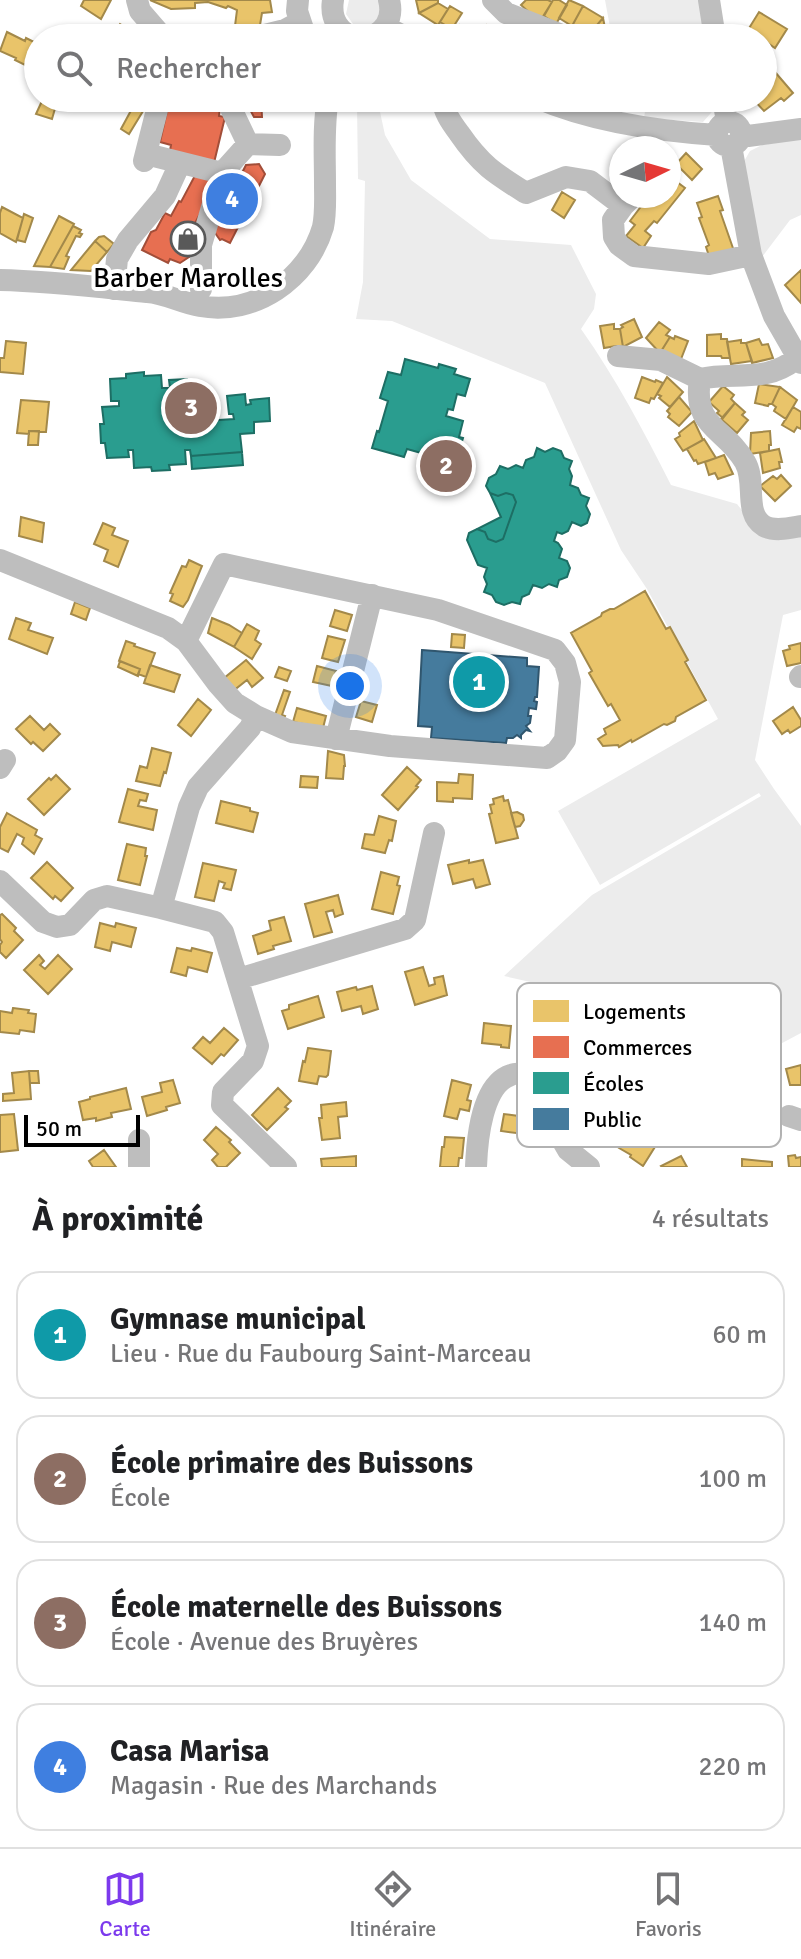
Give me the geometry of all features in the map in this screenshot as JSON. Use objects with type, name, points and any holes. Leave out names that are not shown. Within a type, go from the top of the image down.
[{"type":"street","points":[[137,0],[140,11],[151,24]]},
{"type":"street","points":[[333,0],[336,24]]},
{"type":"street","points":[[387,24],[389,0]]},
{"type":"street","points":[[493,0],[506,13],[534,24]]},
{"type":"street","points":[[709,0],[713,24]]},
{"type":"street","points":[[156,112],[145,158],[222,173]]},
{"type":"street","points":[[233,112],[248,144]]},
{"type":"street","points":[[0,280],[152,292],[201,306],[226,308],[253,302],[274,292],[300,270],[313,251],[324,223],[327,112]]},
{"type":"street","points":[[444,112],[473,154],[490,170],[526,193],[566,177],[590,181],[609,191]]},
{"type":"street","points":[[581,112],[657,136]]},
{"type":"street","points":[[618,356],[661,360],[700,379],[717,375],[745,377],[765,374],[788,366],[797,351],[774,316],[751,255],[725,112]]},
{"type":"street","points":[[681,138],[761,135],[801,129]]},
{"type":"street","points":[[201,289],[201,245],[222,173],[248,144],[280,145]]},
{"type":"street","points":[[114,289],[117,259],[128,240],[165,196],[176,172]]},
{"type":"street","points":[[622,208],[613,220],[614,237],[634,256],[709,264],[751,255]]},
{"type":"street","points":[[700,379],[698,394],[707,421],[747,464],[752,481],[754,515],[765,526],[782,529],[801,526]]},
{"type":"street","points":[[0,560],[168,628],[186,641],[235,703],[292,732],[390,746],[547,758],[565,740],[570,682],[565,663],[555,650],[438,610],[224,564],[186,641]]},
{"type":"street","points":[[336,739],[372,595]]},
{"type":"street","points":[[161,908],[189,807],[198,787],[250,728],[256,716]]},
{"type":"street","points":[[238,979],[405,929],[415,920],[434,833]]},
{"type":"street","points":[[0,881],[43,922],[57,927],[70,925],[94,900],[107,896],[215,922],[223,932],[258,1046],[253,1061],[223,1092],[222,1105],[286,1167]]},
{"type":"street","points":[[476,1167],[484,1113],[492,1090],[501,1080],[517,1073]]},
{"type":"street","points":[[139,1140],[139,1167]]},
{"type":"street","points":[[566,1147],[589,1167]]},
{"type":"shaded area","points":[[349,0],[379,0],[382,7],[372,24],[353,24],[346,14]]},
{"type":"shaded area","points":[[605,0],[700,0],[704,24],[609,24]]},
{"type":"shaded area","points":[[357,112],[380,112],[385,135],[411,180],[490,239],[571,245],[596,294],[594,309],[581,329],[618,386],[671,485],[737,504],[752,523],[801,533],[801,610],[783,615],[755,760],[801,826],[801,1033],[781,1044],[781,983],[535,983],[504,976],[592,895],[761,796],[759,793],[600,885],[558,811],[718,719],[647,589],[621,550],[545,383],[392,321],[356,319],[363,282],[365,181],[358,179]]},
{"type":"shaded area","points":[[645,112],[712,112],[703,122],[644,118]]},
{"type":"shaded area","points":[[801,139],[801,215],[790,220],[762,257],[743,163],[750,151],[762,145]]},
{"type":"building: Logements","points":[[84,0],[111,0],[101,19],[81,6]]},
{"type":"building: Logements","points":[[150,0],[270,0],[272,12],[262,13],[260,24],[235,24],[237,10],[228,6],[208,2],[195,3],[195,8],[171,9]]},
{"type":"building: Logements","points":[[416,0],[438,0],[438,3],[419,13]]},
{"type":"building: Logements","points":[[526,0],[552,2],[542,18],[532,15],[521,5]]},
{"type":"building: Logements","points":[[553,0],[567,5],[556,24],[544,16]]},
{"type":"building: Logements","points":[[569,0],[583,6],[573,24],[559,18]]},
{"type":"building: Logements","points":[[438,3],[448,9],[439,24],[419,13]]},
{"type":"building: Logements","points":[[450,6],[462,13],[455,24],[440,22]]},
{"type":"building: Logements","points":[[583,6],[603,18],[598,24],[573,24]]},
{"type":"building: Logements","points":[[759,12],[787,29],[777,45],[777,24],[752,24]]},
{"type":"building: Logements","points":[[7,32],[24,40],[24,64],[16,58],[0,51]]},
{"type":"building: Logements","points":[[777,74],[793,93],[784,101],[781,98],[777,101]]},
{"type":"building: Logements","points":[[37,112],[54,112],[52,119]]},
{"type":"building: Logements","points":[[130,112],[142,112],[129,134],[121,129]]},
{"type":"building: Logements","points":[[686,153],[702,169],[692,180],[681,169],[681,158]]},
{"type":"building: Logements","points":[[562,192],[575,200],[564,218],[552,210]]},
{"type":"building: Logements","points":[[718,196],[734,251],[710,259],[697,203]]},
{"type":"building: Logements","points":[[2,207],[23,218],[16,242],[0,233]]},
{"type":"building: Logements","points":[[640,208],[669,208],[657,223],[654,221],[645,231],[651,236],[643,248],[626,236],[635,225],[630,221]]},
{"type":"building: Logements","points":[[24,214],[33,218],[25,242],[17,240]]},
{"type":"building: Logements","points":[[59,216],[74,224],[50,267],[34,266]]},
{"type":"building: Logements","points":[[73,226],[82,234],[76,236],[66,256],[69,257],[64,269],[50,267]]},
{"type":"building: Logements","points":[[104,236],[114,244],[107,252],[95,241]]},
{"type":"building: Logements","points":[[95,241],[107,252],[91,271],[71,270]]},
{"type":"building: Logements","points":[[801,270],[801,303],[785,285]]},
{"type":"building: Logements","points":[[634,319],[642,337],[623,347],[621,325]]},
{"type":"building: Logements","points":[[659,322],[670,330],[666,335],[670,337],[660,353],[646,338]]},
{"type":"building: Logements","points":[[614,324],[614,329],[620,329],[623,347],[604,348],[600,326]]},
{"type":"building: Logements","points":[[721,334],[721,339],[727,339],[730,358],[707,356],[707,335]]},
{"type":"building: Logements","points":[[675,336],[688,341],[681,359],[660,353],[670,337],[674,339]]},
{"type":"building: Logements","points":[[759,339],[762,345],[768,344],[773,358],[752,363],[746,343]]},
{"type":"building: Logements","points":[[741,340],[741,343],[746,343],[752,361],[731,364],[727,342]]},
{"type":"building: Logements","points":[[6,341],[26,343],[23,374],[0,372],[0,358],[4,358]]},
{"type":"building: Logements","points":[[642,377],[663,383],[649,403],[635,398]]},
{"type":"building: Logements","points":[[667,377],[683,392],[670,407],[657,394]]},
{"type":"building: Logements","points":[[759,384],[780,387],[772,404],[755,403]]},
{"type":"building: Logements","points":[[723,386],[734,395],[731,399],[735,403],[723,418],[709,402]]},
{"type":"building: Logements","points":[[780,387],[797,400],[786,419],[774,411],[776,407],[772,404]]},
{"type":"building: Logements","points":[[679,397],[692,412],[679,426],[668,417],[670,414],[667,411]]},
{"type":"building: Logements","points":[[21,400],[49,402],[46,432],[17,433]]},
{"type":"building: Logements","points":[[735,403],[745,412],[742,415],[748,420],[737,433],[721,419]]},
{"type":"building: Logements","points":[[793,407],[801,412],[801,429],[797,427],[794,432],[782,425]]},
{"type":"building: Logements","points":[[694,421],[703,440],[683,451],[675,439]]},
{"type":"building: Logements","points":[[29,431],[39,431],[38,445],[28,445]]},
{"type":"building: Logements","points":[[770,431],[769,451],[750,454],[751,433]]},
{"type":"building: Logements","points":[[704,439],[716,458],[698,464],[687,449]]},
{"type":"building: Logements","points":[[779,449],[780,468],[763,473],[760,453]]},
{"type":"building: Logements","points":[[724,455],[733,474],[718,479],[715,473],[709,475],[705,462]]},
{"type":"building: Logements","points":[[781,475],[791,486],[775,501],[760,486],[773,476],[777,479]]},
{"type":"building: Logements","points":[[21,517],[44,523],[42,542],[19,536]]},
{"type":"building: Logements","points":[[103,523],[115,528],[112,535],[128,541],[118,567],[104,561],[108,550],[94,544]]},
{"type":"building: Logements","points":[[189,560],[202,566],[183,607],[170,601],[173,594],[170,593],[182,566],[186,567]]},
{"type":"building: Logements","points":[[645,591],[666,629],[670,627],[706,700],[676,717],[675,721],[632,742],[619,747],[603,746],[598,739],[606,734],[604,729],[620,720],[589,673],[592,671],[571,633]]},
{"type":"building: Logements","points":[[75,602],[90,608],[86,620],[71,614]]},
{"type":"building: Logements","points":[[335,610],[352,615],[347,631],[330,626]]},
{"type":"building: Logements","points":[[16,618],[31,623],[28,630],[53,638],[47,654],[9,639]]},
{"type":"building: Logements","points":[[212,618],[242,633],[234,647],[208,633]]},
{"type":"building: Logements","points":[[247,624],[259,631],[255,640],[261,644],[252,659],[234,647]]},
{"type":"building: Logements","points":[[452,634],[465,635],[464,648],[451,647]]},
{"type":"building: Logements","points":[[328,636],[345,640],[338,662],[322,658]]},
{"type":"building: Logements","points":[[126,641],[155,653],[146,677],[138,674],[140,669],[119,661]]},
{"type":"building: Logements","points":[[801,643],[801,663],[787,666],[783,651]]},
{"type":"building: Logements","points":[[246,660],[263,678],[252,687],[247,680],[233,691],[223,679]]},
{"type":"building: Logements","points":[[120,661],[140,669],[138,676],[118,667]]},
{"type":"building: Logements","points":[[150,665],[180,675],[174,692],[144,683]]},
{"type":"building: Logements","points":[[317,666],[336,671],[332,686],[313,682]]},
{"type":"building: Logements","points":[[279,667],[291,671],[287,681],[275,677]]},
{"type":"building: Logements","points":[[284,690],[290,692],[283,720],[275,715]]},
{"type":"building: Logements","points":[[198,699],[211,710],[191,736],[178,725]]},
{"type":"building: Logements","points":[[361,701],[377,705],[372,722],[356,717]]},
{"type":"building: Logements","points":[[793,707],[801,726],[782,734],[773,721]]},
{"type":"building: Logements","points":[[297,708],[326,716],[323,728],[293,722]]},
{"type":"building: Logements","points":[[30,716],[44,730],[50,724],[60,734],[43,751],[16,729]]},
{"type":"building: Logements","points":[[152,748],[171,753],[160,786],[136,781],[140,766],[147,768]]},
{"type":"building: Logements","points":[[328,751],[344,755],[343,779],[326,778]]},
{"type":"building: Logements","points":[[407,767],[421,780],[398,810],[382,795]]},
{"type":"building: Logements","points":[[459,774],[473,775],[472,799],[437,801],[437,782],[458,783]]},
{"type":"building: Logements","points":[[56,775],[70,789],[44,815],[28,799]]},
{"type":"building: Logements","points":[[301,776],[318,777],[317,788],[300,787]]},
{"type":"building: Logements","points":[[128,789],[148,794],[146,801],[140,800],[138,806],[157,810],[153,830],[119,822]]},
{"type":"building: Logements","points":[[503,796],[504,801],[508,800],[518,838],[496,843],[490,805],[494,804],[493,799]]},
{"type":"building: Logements","points":[[221,801],[258,813],[253,832],[216,823]]},
{"type":"building: Logements","points":[[7,813],[37,830],[35,835],[42,839],[34,854],[22,844],[24,838],[17,834],[8,852],[0,848],[0,827]]},
{"type":"building: Logements","points":[[511,813],[523,815],[524,820],[515,827]]},
{"type":"building: Logements","points":[[379,816],[396,821],[392,841],[389,840],[385,853],[362,848],[365,834],[374,835]]},
{"type":"building: Logements","points":[[127,844],[146,848],[140,885],[118,880]]},
{"type":"building: Logements","points":[[469,860],[469,863],[483,860],[490,884],[476,888],[473,879],[453,884],[448,865]]},
{"type":"building: Logements","points":[[47,862],[73,888],[61,901],[55,896],[53,899],[31,878]]},
{"type":"building: Logements","points":[[203,863],[236,870],[231,890],[223,888],[225,883],[219,881],[214,901],[195,897]]},
{"type":"building: Logements","points":[[381,872],[399,877],[397,885],[400,886],[393,914],[372,909]]},
{"type":"building: Logements","points":[[338,895],[343,914],[335,917],[333,910],[326,912],[332,932],[314,937],[305,904]]},
{"type":"building: Logements","points":[[2,914],[23,940],[6,958],[0,952]]},
{"type":"building: Logements","points":[[284,917],[291,941],[258,954],[253,936],[271,930],[269,921]]},
{"type":"building: Logements","points":[[100,923],[136,928],[131,947],[112,942],[110,951],[95,947]]},
{"type":"building: Logements","points":[[177,948],[212,953],[207,972],[188,967],[186,976],[171,972]]},
{"type":"building: Logements","points":[[39,955],[44,961],[40,965],[45,969],[58,955],[72,969],[48,994],[24,970]]},
{"type":"building: Logements","points":[[423,967],[429,986],[435,984],[434,978],[443,976],[447,995],[415,1005],[405,972]]},
{"type":"building: Logements","points":[[372,986],[378,1009],[363,1014],[361,1006],[342,1011],[337,992]]},
{"type":"building: Logements","points":[[318,996],[324,1017],[288,1029],[282,1011],[289,1009],[289,1005]]},
{"type":"building: Logements","points":[[13,1008],[36,1014],[34,1032],[0,1032],[0,1011],[12,1013]]},
{"type":"building: Logements","points":[[484,1023],[511,1026],[509,1048],[482,1043]]},
{"type":"building: Logements","points":[[224,1028],[238,1040],[212,1064],[193,1048],[203,1037],[210,1043]]},
{"type":"building: Logements","points":[[308,1048],[331,1051],[328,1075],[319,1076],[317,1084],[299,1081]]},
{"type":"building: Logements","points":[[801,1065],[801,1085],[790,1085],[786,1069]]},
{"type":"building: Logements","points":[[29,1071],[31,1099],[3,1101],[3,1094],[14,1093],[12,1073]]},
{"type":"building: Logements","points":[[29,1071],[38,1071],[39,1083],[30,1083]]},
{"type":"building: Logements","points":[[173,1080],[180,1103],[147,1116],[142,1097],[162,1092],[160,1083]]},
{"type":"building: Logements","points":[[452,1080],[471,1085],[467,1100],[471,1101],[469,1111],[460,1109],[457,1119],[444,1116]]},
{"type":"building: Logements","points":[[126,1088],[131,1109],[111,1113],[112,1117],[96,1121],[96,1118],[83,1120],[79,1102]]},
{"type":"building: Logements","points":[[278,1088],[291,1101],[285,1107],[288,1109],[267,1130],[252,1115]]},
{"type":"building: Logements","points":[[346,1102],[347,1116],[338,1117],[340,1138],[322,1140],[321,1105]]},
{"type":"building: Logements","points":[[14,1114],[18,1150],[0,1152],[0,1115]]},
{"type":"building: Logements","points":[[504,1114],[517,1116],[517,1133],[501,1131]]},
{"type":"building: Logements","points":[[216,1127],[240,1153],[226,1167],[218,1167],[212,1160],[218,1154],[204,1140]]},
{"type":"building: Logements","points":[[445,1137],[464,1138],[458,1167],[440,1167]]},
{"type":"building: Logements","points":[[620,1147],[655,1147],[643,1166]]},
{"type":"building: Logements","points":[[104,1150],[116,1167],[93,1167],[89,1161]]},
{"type":"building: Logements","points":[[795,1155],[796,1158],[801,1157],[801,1167],[789,1167],[788,1156]]},
{"type":"building: Logements","points":[[356,1156],[356,1167],[322,1167],[321,1159]]},
{"type":"building: Logements","points":[[681,1156],[687,1167],[661,1166]]},
{"type":"building: Logements","points":[[742,1159],[772,1162],[772,1167],[742,1167]]},
{"type":"building: Commerces","points":[[167,112],[220,112],[219,116],[225,117],[213,167],[169,156],[171,145],[160,142]]},
{"type":"building: Commerces","points":[[251,112],[262,112],[262,117],[254,117]]},
{"type":"building: Commerces","points":[[259,164],[265,174],[230,243],[220,240],[213,230],[246,165]]},
{"type":"building: Commerces","points":[[199,168],[214,187],[193,227],[194,243],[188,246],[189,257],[180,263],[170,259],[168,263],[142,250],[165,213],[171,216],[181,202]]},
{"type":"building: Écoles","points":[[405,359],[438,368],[439,364],[456,369],[454,374],[470,379],[465,396],[457,394],[453,410],[448,409],[446,416],[463,421],[459,437],[463,438],[458,455],[442,450],[439,458],[407,449],[404,457],[372,448],[388,401],[380,398],[388,372],[401,375]]},
{"type":"building: Écoles","points":[[144,372],[144,376],[161,375],[162,388],[170,388],[169,380],[187,379],[195,417],[187,417],[188,422],[234,419],[233,414],[229,414],[227,396],[245,394],[246,405],[251,404],[250,400],[269,398],[270,421],[254,422],[254,433],[240,434],[242,452],[191,456],[190,450],[185,450],[186,464],[169,465],[170,470],[134,468],[133,450],[128,450],[129,457],[107,458],[105,443],[101,443],[100,424],[104,424],[102,407],[119,406],[119,401],[111,401],[110,379]]},
{"type":"building: Écoles","points":[[537,448],[545,452],[553,448],[572,461],[570,485],[589,498],[586,506],[590,514],[587,523],[581,526],[572,522],[568,531],[562,534],[557,532],[554,541],[562,549],[559,558],[567,561],[570,568],[567,577],[559,580],[557,587],[533,585],[520,604],[512,602],[504,605],[484,592],[487,568],[478,565],[467,540],[469,533],[477,529],[485,532],[488,539],[496,542],[503,539],[516,502],[513,495],[506,493],[498,496],[490,493],[486,486],[500,466],[523,468],[526,460],[534,457]]},
{"type":"building: Écoles","points":[[242,452],[243,465],[192,469],[191,456]]},
{"type":"building: Écoles","points":[[490,493],[513,495],[516,502],[503,539],[496,542],[477,529],[501,517]]},
{"type":"building: Public","points":[[422,650],[527,658],[527,666],[539,667],[534,701],[537,702],[536,709],[529,708],[530,723],[526,726],[530,731],[526,730],[521,738],[517,735],[507,738],[506,743],[431,738],[432,727],[418,726]]},
{"type":"place","name":"Casa Marisa","points":[[232,199]]},
{"type":"place","name":"Barber Marolles","points":[[188,239]]},
{"type":"place","name":"École maternelle des Buissons","points":[[191,408]]},
{"type":"place","name":"École primaire des Buissons","points":[[446,466]]},
{"type":"place","name":"Gymnase municipal","points":[[479,682]]}]
